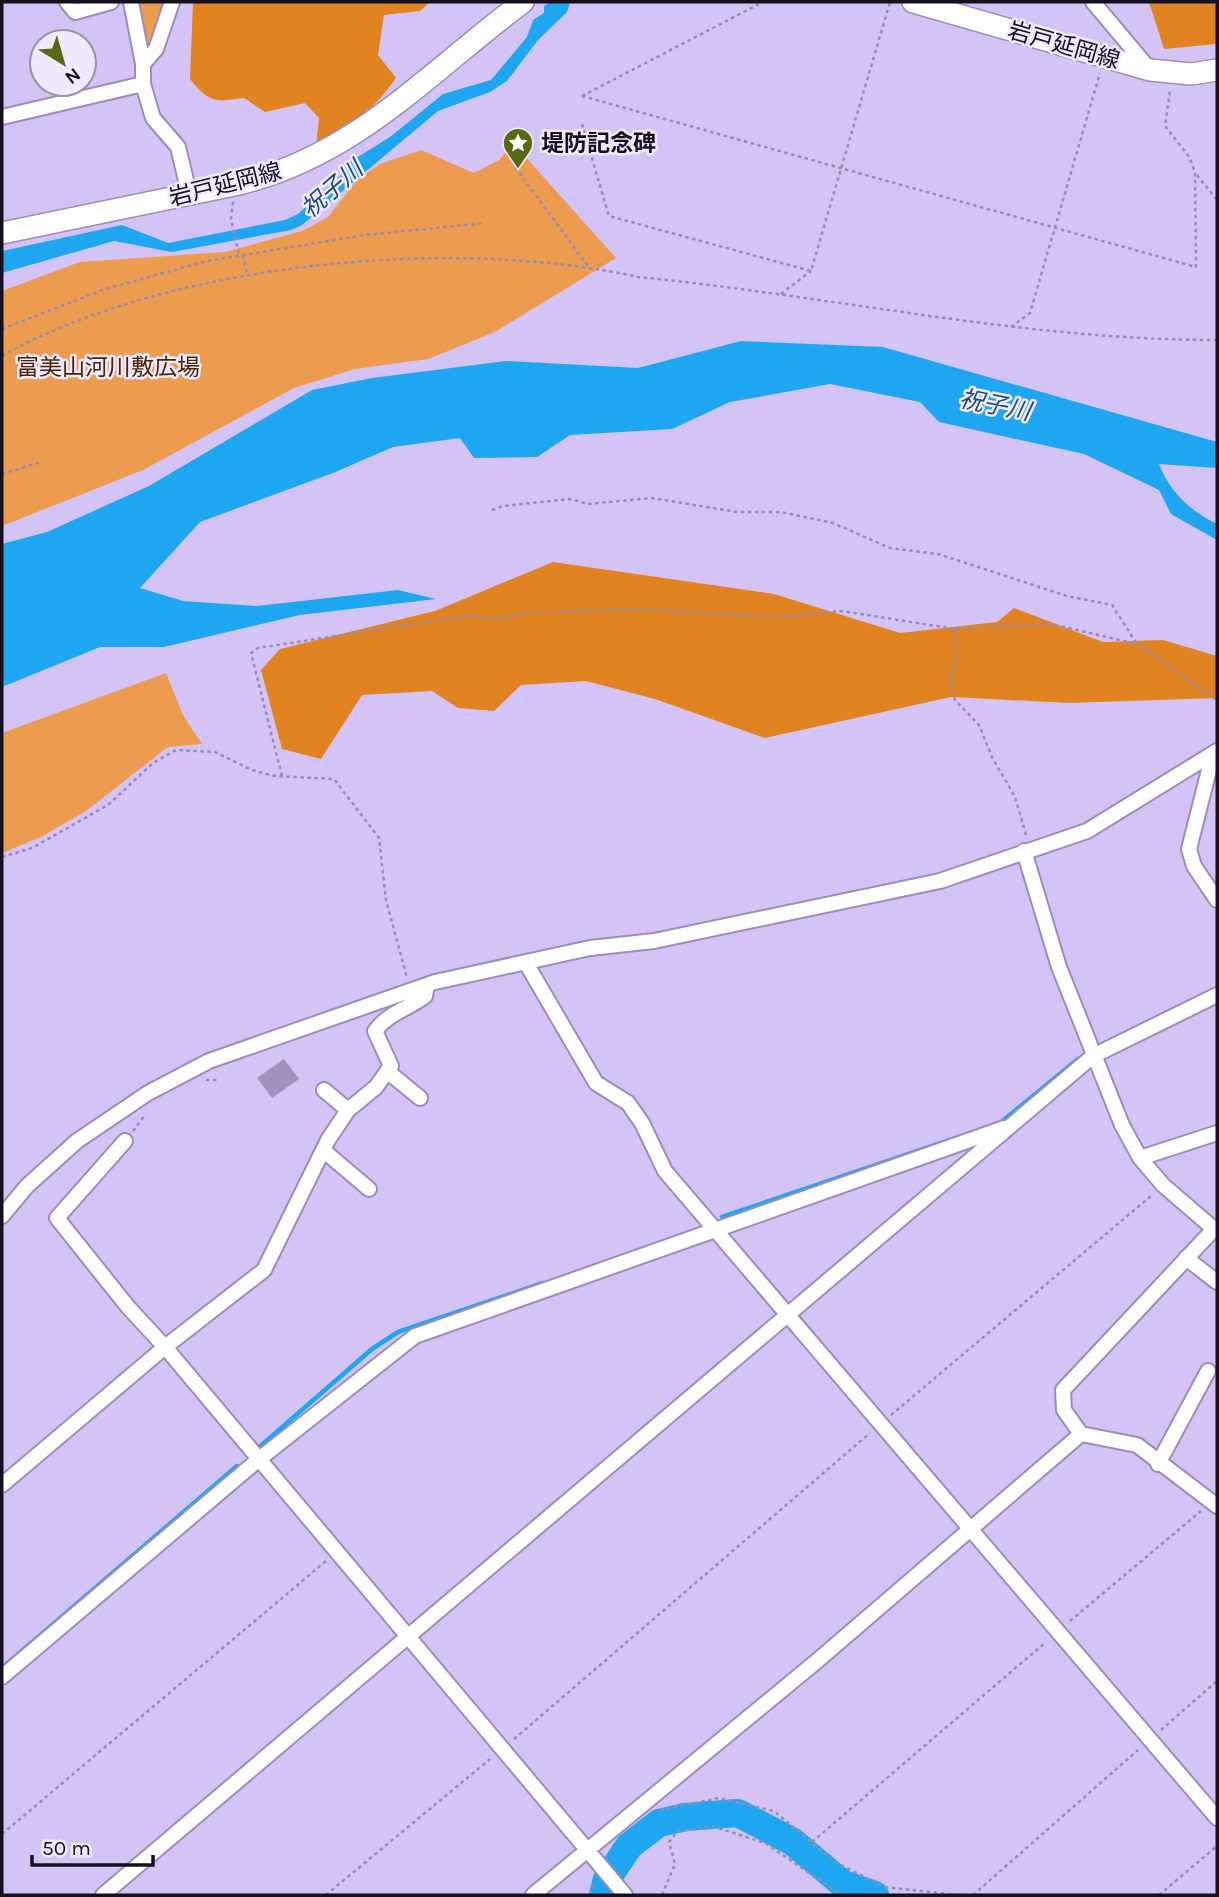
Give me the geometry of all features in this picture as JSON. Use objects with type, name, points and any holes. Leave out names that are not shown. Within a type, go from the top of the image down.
[{"type":"main road","name":"岩戸延岡線","points":[[2,233],[272,176],[338,146],[400,103],[523,2]]},
{"type":"main road","name":"岩戸延岡線","points":[[913,2],[1150,70],[1172,73],[1217,70]]},
{"type":"street","points":[[67,2],[75,12],[111,2]]},
{"type":"street","points":[[131,2],[143,64],[143,84],[153,118],[178,147],[188,192]]},
{"type":"street","points":[[143,64],[156,49],[172,2]]},
{"type":"street","points":[[1093,2],[1150,70]]},
{"type":"street","points":[[2,117],[143,84]]},
{"type":"street","points":[[2,1216],[27,1186],[77,1141],[174,1078],[209,1061],[427,985],[590,948],[654,941],[940,881],[1087,831],[1215,753]]},
{"type":"street","points":[[1215,753],[1189,849],[1194,866],[1217,900]]},
{"type":"street","points":[[1027,850],[1059,967],[1122,1125],[1140,1157],[1163,1185],[1216,1228],[1063,1390],[1064,1410],[1081,1434],[1137,1445],[1158,1464],[1215,1504]]},
{"type":"street","points":[[526,963],[596,1083],[628,1103],[642,1123],[665,1171],[1217,1818]]},
{"type":"street","points":[[2,1485],[165,1347],[264,1270],[323,1150],[348,1110],[376,1087],[391,1066],[375,1031],[384,1018],[414,1005],[425,996],[427,985]]},
{"type":"street","points":[[103,1895],[1093,1056],[1217,995]]},
{"type":"street","points":[[387,1071],[420,1098]]},
{"type":"street","points":[[324,1090],[348,1110]]},
{"type":"street","points":[[2,1677],[258,1460],[415,1336],[1009,1126]]},
{"type":"street","points":[[1140,1157],[1217,1133]]},
{"type":"street","points":[[125,1140],[57,1218],[128,1307],[165,1347],[622,1891]]},
{"type":"street","points":[[323,1150],[369,1189]]},
{"type":"street","points":[[1186,1258],[1217,1282]]},
{"type":"street","points":[[1158,1464],[1208,1371]]},
{"type":"street","points":[[533,1895],[817,1661],[1081,1434]]},
{"type":"path","points":[[764,2],[582,96],[840,165],[1196,267],[1195,173],[1190,158],[1166,126],[1172,73]]},
{"type":"path","points":[[781,295],[811,271],[890,2]]},
{"type":"path","points":[[1010,328],[1030,313],[1058,227],[1105,57]]},
{"type":"path","points":[[582,124],[609,216],[811,271]]},
{"type":"path","points":[[515,167],[588,266]]},
{"type":"path","points":[[1195,173],[1217,200]]},
{"type":"path","points":[[234,206],[231,219],[247,277]]},
{"type":"path","points":[[2,329],[105,289],[241,255],[365,235],[485,223]]},
{"type":"path","points":[[2,356],[104,312],[247,277],[341,261],[457,259],[588,266],[638,276],[1010,328],[1075,334],[1217,340]]},
{"type":"path","points":[[2,474],[41,462]]},
{"type":"path","points":[[492,510],[503,506],[570,499],[588,504],[652,498],[737,512],[781,512],[833,523],[890,548],[939,554],[1067,596],[1112,605],[1137,644]]},
{"type":"path","points":[[282,776],[251,653],[258,648],[472,615],[496,620],[526,612],[634,609],[779,617],[842,611],[955,629],[1051,624],[1137,644],[1217,700]]},
{"type":"path","points":[[955,629],[957,653],[950,683],[955,700],[979,725],[992,757],[1010,785],[1027,850]]},
{"type":"path","points":[[2,857],[32,848],[108,806],[153,763],[176,750],[215,752],[251,770],[282,776],[334,779],[379,838],[386,900],[411,991]]},
{"type":"path","points":[[326,1895],[501,1750],[1163,1185]]},
{"type":"path","points":[[812,1842],[1058,1632],[1215,1504]]},
{"type":"path","points":[[2,1834],[336,1552]]},
{"type":"path","points":[[973,1895],[1217,1681]]},
{"type":"path","points":[[651,1817],[661,1809],[719,1798],[774,1811],[835,1862],[885,1887],[957,1895]]},
{"type":"path","points":[[662,1895],[676,1864],[669,1842],[677,1832],[712,1826],[765,1843],[842,1895]]},
{"type":"path","points":[[1159,1895],[1217,1846]]},
{"type":"green space","points":[[135,2],[168,2],[149,48],[146,47]]},
{"type":"green space","name":"富美山河川敷広場","points":[[513,143],[616,258],[495,332],[428,359],[355,369],[294,388],[143,470],[2,526],[2,291],[80,262],[225,252],[302,231],[328,217],[357,180],[380,164],[421,150],[474,173],[499,160]]},
{"type":"green space","points":[[166,673],[183,715],[202,744],[168,747],[86,811],[41,837],[2,853],[2,733]]},
{"type":"shaded area","points":[[193,2],[430,2],[420,11],[384,15],[378,55],[396,78],[361,117],[316,145],[319,118],[305,103],[265,112],[244,98],[219,100],[202,93],[190,79]]},
{"type":"shaded area","points":[[1149,2],[1217,2],[1217,44],[1164,49]]},
{"type":"shaded area","points":[[553,562],[774,594],[900,633],[997,622],[1014,608],[1103,642],[1163,640],[1217,656],[1217,698],[1068,703],[951,697],[765,738],[655,699],[586,681],[521,685],[494,711],[458,708],[432,691],[362,695],[321,759],[282,749],[261,670],[280,649],[435,611]]},
{"type":"water","name":"祝子川","points":[[550,2],[570,2],[567,12],[538,40],[507,81],[490,92],[438,111],[302,225],[291,230],[172,252],[114,241],[2,273],[2,251],[122,225],[168,243],[285,220],[298,214],[342,174],[345,165],[390,137],[443,94],[491,80],[527,37],[533,20],[544,13],[544,6]]},
{"type":"water","name":"祝子川","points":[[741,341],[883,347],[1217,442],[1217,468],[1159,464],[1182,500],[1217,524],[1217,540],[1171,514],[1159,490],[1084,454],[939,422],[920,402],[830,384],[730,402],[672,429],[570,435],[537,457],[474,458],[460,438],[393,447],[333,473],[200,522],[140,588],[183,601],[257,606],[398,590],[436,599],[300,615],[164,647],[100,647],[2,687],[2,544],[47,532],[149,486],[312,390],[372,378],[506,361],[638,368]]},
{"type":"building","points":[[284,1059],[299,1079],[272,1098],[257,1078]]},
{"type":"waterway","points":[[1000,1123],[1078,1059]]},
{"type":"waterway","points":[[722,1217],[959,1137]]},
{"type":"waterway","points":[[257,1449],[372,1349],[398,1332],[543,1283]]},
{"type":"waterway","points":[[2,1668],[237,1466]]},
{"type":"waterway","points":[[603,1895],[607,1879],[629,1846],[659,1823],[685,1817],[738,1813],[793,1842],[843,1884],[875,1895]]},
{"type":"place","name":"堤防記念碑","points":[[518,170]]}]
